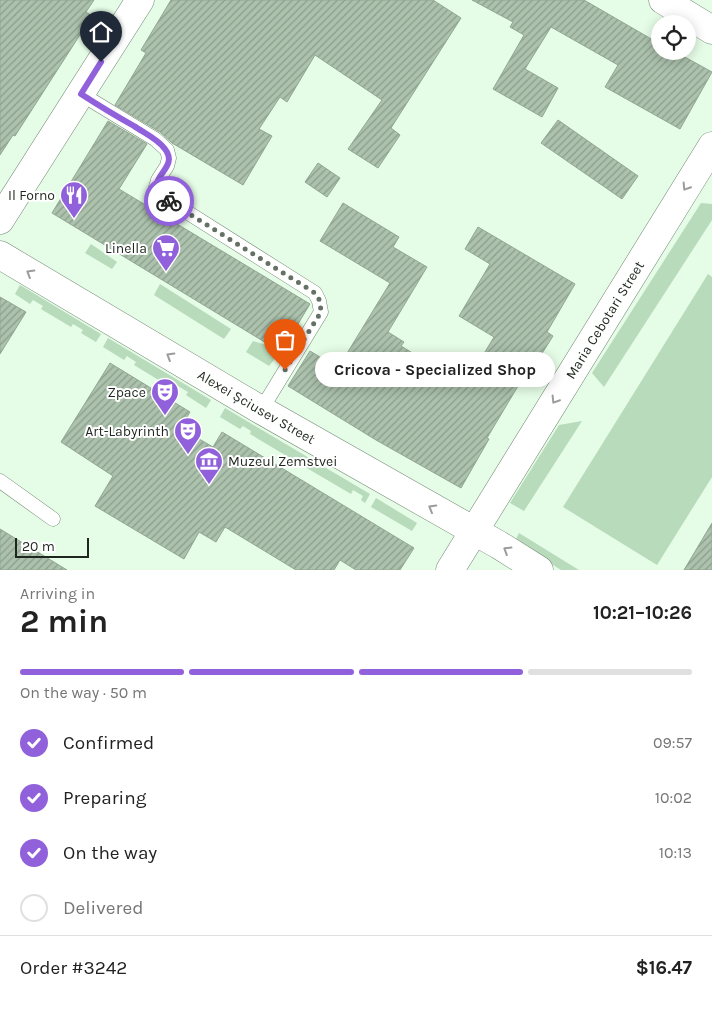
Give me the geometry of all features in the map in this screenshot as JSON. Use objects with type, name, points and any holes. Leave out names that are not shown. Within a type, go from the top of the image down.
[{"type":"street","points":[[0,220],[140,0]]},
{"type":"street","points":[[663,0],[712,30]]},
{"type":"street","name":"Maria Cebotari Street","points":[[450,570],[712,146]]},
{"type":"street","name":"Alexei Șciusev Street","points":[[0,255],[261,410],[539,570]]},
{"type":"lane","points":[[81,94],[155,139],[167,150],[169,158],[167,166],[156,187],[160,195],[315,293],[320,301],[321,312],[261,410]]},
{"type":"lane","points":[[0,481],[53,519]]},
{"type":"green space","points":[[701,203],[712,204],[712,220],[604,387],[592,373]]},
{"type":"green space","points":[[91,244],[117,262],[112,269],[85,253]]},
{"type":"green space","points":[[708,274],[712,277],[712,477],[657,565],[563,507]]},
{"type":"green space","points":[[160,284],[231,329],[224,339],[154,295]]},
{"type":"green space","points":[[20,285],[101,334],[96,342],[81,333],[83,330],[73,324],[71,327],[41,309],[43,306],[33,300],[30,304],[15,294]]},
{"type":"green space","points":[[108,338],[211,400],[206,408],[186,395],[188,392],[178,386],[175,390],[134,365],[136,362],[127,356],[124,360],[103,347]]},
{"type":"green space","points":[[253,341],[282,350],[269,366],[246,352]]},
{"type":"green space","points":[[225,408],[370,494],[365,503],[361,500],[363,496],[353,490],[351,494],[305,467],[307,463],[298,458],[295,461],[250,434],[251,431],[243,426],[240,429],[220,417]]},
{"type":"green space","points":[[582,421],[524,511],[510,503],[559,425]]},
{"type":"green space","points":[[376,498],[417,523],[412,531],[371,507]]},
{"type":"green space","points":[[519,533],[579,570],[561,570],[515,541]]},
{"type":"building","points":[[0,0],[94,0],[86,12],[92,16],[15,136],[13,135],[0,155]]},
{"type":"building","points":[[171,0],[433,0],[461,18],[391,128],[400,135],[378,168],[348,149],[382,100],[315,55],[287,102],[280,97],[259,129],[272,136],[243,185],[172,143],[160,132],[115,105],[146,53],[141,50]]},
{"type":"building","points":[[472,0],[584,0],[651,39],[651,60],[690,60],[712,72],[680,129],[605,87],[618,65],[551,27],[525,69],[558,88],[542,117],[493,89],[524,35],[510,27],[513,22]]},
{"type":"building","points":[[558,120],[638,176],[622,199],[541,143]]},
{"type":"building","points":[[108,121],[147,144],[119,189],[310,304],[281,352],[52,213]]},
{"type":"building","points":[[318,163],[340,178],[327,197],[305,182]]},
{"type":"building","points":[[343,203],[399,237],[393,247],[427,267],[388,332],[404,342],[401,346],[465,385],[494,337],[459,316],[490,264],[465,249],[478,227],[575,284],[547,332],[553,336],[536,363],[533,361],[487,438],[489,439],[461,488],[376,440],[288,386],[310,351],[338,368],[390,283],[320,241]]},
{"type":"building","points":[[0,297],[26,312],[0,354]]},
{"type":"building","name":"Muzeul Zemstvei","points":[[110,363],[190,412],[180,428],[213,447],[222,432],[414,548],[400,570],[356,570],[340,560],[334,570],[296,570],[225,527],[216,542],[199,532],[184,559],[95,506],[113,476],[61,442]]},
{"type":"building","points":[[712,523],[712,570],[684,570]]},
{"type":"building","points":[[0,529],[67,570],[0,570]]},
{"type":"way so far","points":[[169,201],[315,293],[320,301],[321,312],[285,370]]},
{"type":"place","name":"Il Forno","points":[[74,219]]},
{"type":"place","name":"Linella","points":[[166,272]]},
{"type":"place","name":"Cricova - Specialized Shop","points":[[285,370]]},
{"type":"place","name":"Zpace","points":[[165,416]]},
{"type":"place","name":"Art-Labyrinth","points":[[188,455]]},
{"type":"place","name":"Muzeul Zemstvei","points":[[209,485]]},
{"type":"route","points":[[101,62],[81,94],[155,139],[167,150],[169,158],[167,166],[156,187],[160,195],[169,201]]}]
